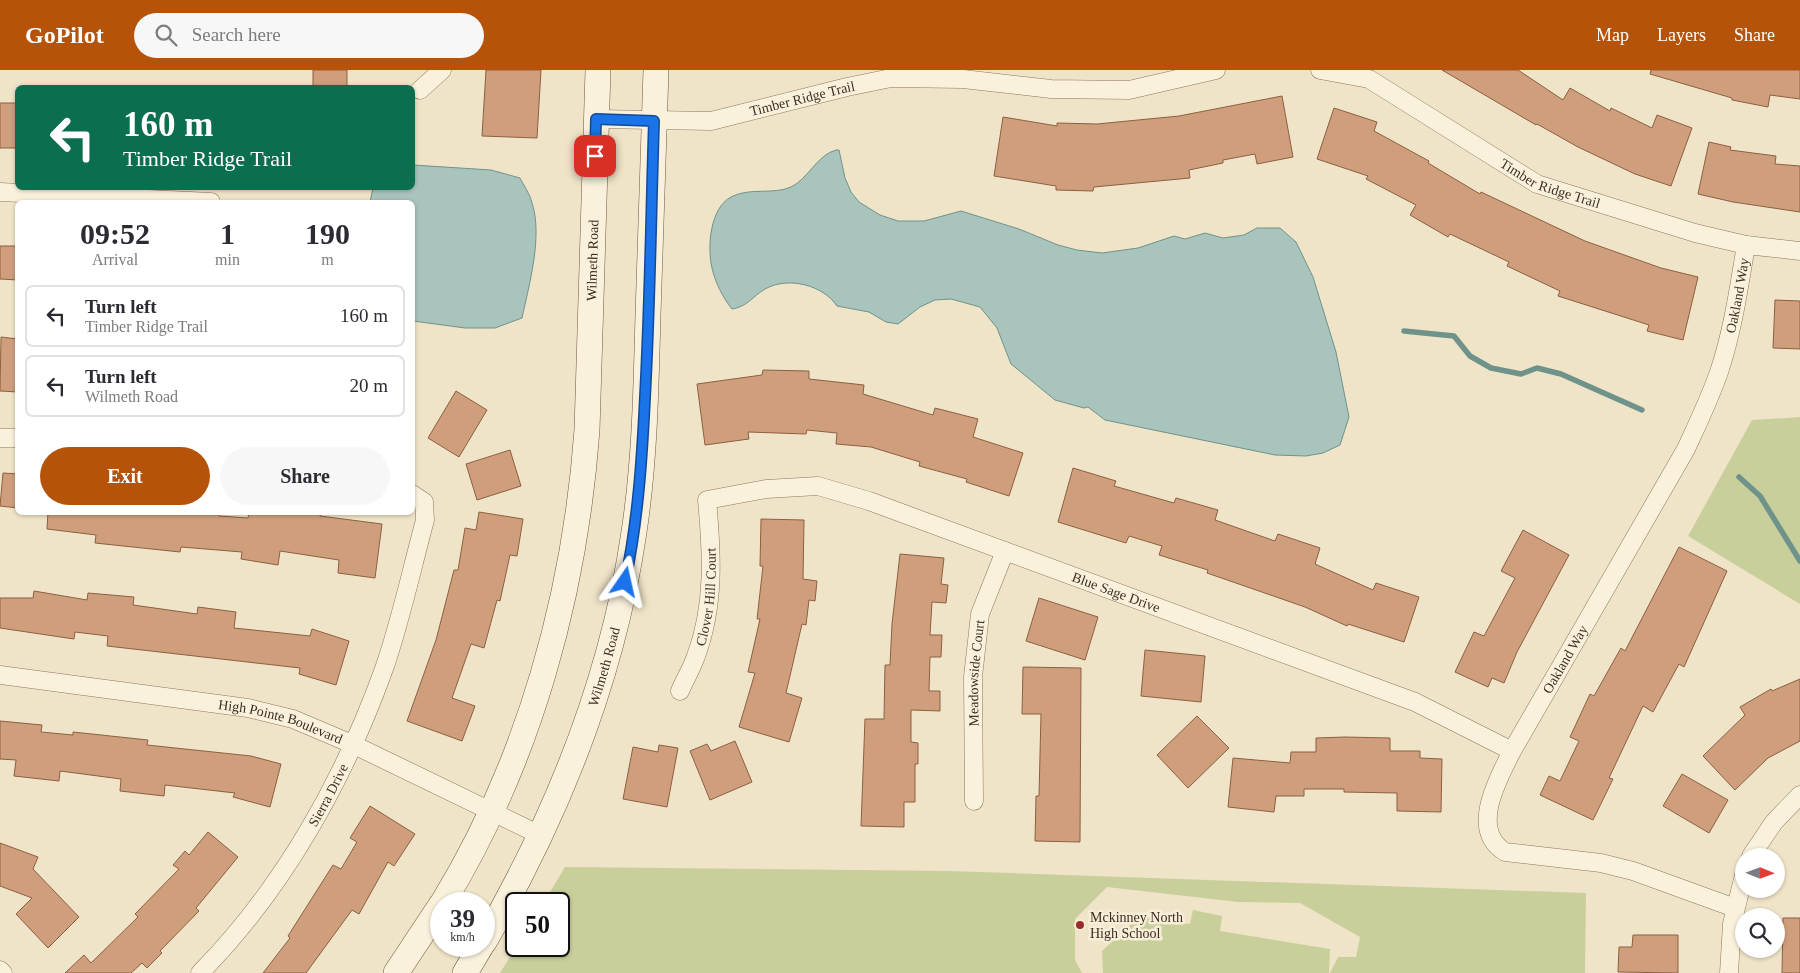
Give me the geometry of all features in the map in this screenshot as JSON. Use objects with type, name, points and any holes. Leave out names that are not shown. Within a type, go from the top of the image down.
[{"type":"main road","name":"Wilmeth Road","points":[[448,892],[491,811],[544,673],[558,622],[577,526],[587,430],[598,70]]},
{"type":"main road","name":"Wilmeth Road","points":[[495,921],[540,835],[571,764],[604,668],[634,532],[642,459],[647,362],[656,70]]},
{"type":"main road","name":"Wilmeth Road","points":[[396,973],[430,922]]},
{"type":"main road","points":[[464,973],[474,957]]},
{"type":"street","points":[[420,90],[442,70]]},
{"type":"street","name":"Timber Ridge Trail","points":[[596,119],[693,122],[728,118],[848,87],[891,78],[963,79],[1051,89],[1129,90],[1216,70]]},
{"type":"street","name":"Timber Ridge Trail","points":[[1320,70],[1369,79],[1537,184],[1695,233],[1746,245],[1800,252]]},
{"type":"street","points":[[0,192],[169,200]]},
{"type":"street","name":"Oakland Way","points":[[1735,908],[1619,867],[1567,857],[1514,854],[1498,847],[1489,831],[1488,812],[1499,777],[1512,751],[1686,449],[1719,370],[1727,342],[1746,245]]},
{"type":"street","points":[[0,438],[15,438]]},
{"type":"street","name":"Blue Sage Drive","points":[[708,500],[766,489],[818,486],[869,501],[1415,702],[1512,751]]},
{"type":"street","name":"Sierra Drive","points":[[200,973],[240,927],[284,870],[320,810],[352,744],[382,673],[425,520],[418,498]]},
{"type":"street","name":"Clover Hill Court","points":[[680,691],[696,658],[710,602],[712,558],[708,500]]},
{"type":"street","name":"Meadowside Court","points":[[974,801],[973,677],[980,614],[1005,551]]},
{"type":"street","name":"High Pointe Boulevard","points":[[0,674],[248,708],[293,719],[352,744],[540,835]]},
{"type":"street","points":[[1757,848],[1774,822],[1800,795]]},
{"type":"street","points":[[1729,973],[1735,908],[1738,898]]},
{"type":"street","points":[[0,970],[3,973]]},
{"type":"green space","points":[[1800,417],[1800,604],[1688,536],[1752,420]]},
{"type":"green space","name":"Mckinney North High School","points":[[565,867],[950,871],[1586,893],[1585,973],[1330,973],[1338,957],[1356,957],[1360,937],[1300,903],[1238,902],[1107,887],[1075,919],[1075,960],[1082,973],[500,973],[510,957],[570,957],[570,892],[550,892]]},
{"type":"green space","points":[[1193,910],[1222,916],[1220,931],[1330,949],[1329,973],[1103,973],[1102,951],[1139,917],[1190,924]]},
{"type":"water","points":[[839,150],[845,178],[851,192],[859,202],[880,215],[898,221],[924,221],[961,211],[1019,229],[1058,245],[1077,250],[1102,253],[1138,248],[1174,236],[1185,239],[1205,233],[1223,238],[1244,235],[1257,228],[1280,228],[1296,242],[1313,277],[1336,352],[1349,417],[1340,445],[1323,453],[1306,456],[1275,455],[1105,420],[1088,407],[1084,408],[1055,400],[1011,364],[997,328],[980,307],[951,299],[935,300],[920,307],[898,324],[886,322],[869,312],[837,306],[831,299],[814,288],[794,283],[784,283],[765,289],[746,304],[732,309],[717,284],[711,259],[710,239],[718,210],[724,202],[738,194],[777,191],[791,187],[803,179],[823,157]]},
{"type":"water","points":[[415,165],[491,170],[520,178],[531,200],[536,230],[534,260],[522,318],[495,328],[465,328],[415,321],[415,200],[370,200],[373,190],[415,190]]},
{"type":"building","points":[[313,70],[347,70],[347,85],[313,85]]},
{"type":"building","points":[[486,70],[541,70],[537,138],[482,136]]},
{"type":"building","points":[[1442,70],[1518,70],[1563,100],[1570,88],[1610,111],[1611,108],[1652,128],[1657,115],[1692,128],[1671,186],[1635,174],[1578,147],[1536,125]]},
{"type":"building","points":[[1651,70],[1800,70],[1800,99],[1770,95],[1768,107],[1732,100],[1732,98],[1650,74]]},
{"type":"building","points":[[1282,96],[1293,157],[1257,164],[1255,154],[1223,160],[1223,163],[1189,170],[1190,178],[1094,187],[1093,191],[1056,190],[1056,186],[994,176],[1003,117],[1057,126],[1057,123],[1097,124],[1179,116]]},
{"type":"building","points":[[0,103],[15,103],[15,148],[0,148]]},
{"type":"building","points":[[1334,108],[1377,122],[1374,131],[1429,161],[1428,163],[1480,194],[1481,192],[1585,241],[1661,268],[1698,277],[1683,340],[1647,331],[1649,325],[1558,296],[1560,291],[1507,266],[1509,262],[1450,234],[1448,237],[1410,215],[1416,205],[1366,179],[1368,176],[1317,159]]},
{"type":"building","points":[[1709,142],[1731,147],[1730,150],[1776,156],[1775,164],[1800,166],[1800,212],[1733,202],[1698,194]]},
{"type":"building","points":[[0,246],[15,246],[15,280],[0,279]]},
{"type":"building","points":[[1775,300],[1800,301],[1800,349],[1773,348]]},
{"type":"building","points":[[1,337],[15,339],[15,392],[0,391]]},
{"type":"building","points":[[763,370],[809,371],[809,379],[864,385],[863,394],[933,415],[935,408],[978,419],[973,437],[1023,453],[1009,496],[966,482],[967,479],[919,466],[920,462],[871,447],[836,444],[837,433],[807,430],[806,434],[748,432],[749,439],[705,445],[697,384],[762,375]]},
{"type":"building","points":[[456,391],[487,410],[459,457],[428,438]]},
{"type":"building","points":[[510,450],[521,486],[477,500],[466,464]]},
{"type":"building","points":[[1073,468],[1116,481],[1114,486],[1174,503],[1176,498],[1218,510],[1215,520],[1275,541],[1278,534],[1320,548],[1315,564],[1373,590],[1376,583],[1419,597],[1404,642],[1348,624],[1347,626],[1305,607],[1207,573],[1208,570],[1159,555],[1162,546],[1129,536],[1126,543],[1058,522]]},
{"type":"building","points":[[3,473],[15,474],[15,508],[0,506]]},
{"type":"building","points":[[479,512],[523,519],[517,556],[510,555],[500,601],[497,600],[484,648],[471,644],[452,698],[475,706],[462,741],[407,721],[436,640],[454,570],[458,570],[465,528],[476,530]]},
{"type":"building","points":[[48,515],[219,515],[248,518],[248,515],[320,515],[382,524],[375,578],[338,573],[339,560],[280,551],[278,565],[241,559],[242,552],[181,547],[180,552],[95,543],[96,535],[47,529]]},
{"type":"building","points":[[761,519],[804,520],[803,579],[817,581],[815,601],[809,600],[806,625],[802,624],[786,693],[802,698],[789,742],[739,727],[755,673],[748,672],[760,619],[757,619],[763,566],[760,566]]},
{"type":"building","points":[[1523,530],[1569,555],[1517,652],[1504,683],[1492,678],[1488,687],[1455,672],[1474,632],[1484,636],[1515,578],[1501,571]]},
{"type":"building","points":[[1679,547],[1727,571],[1684,667],[1679,664],[1653,712],[1643,706],[1609,778],[1613,779],[1593,820],[1540,795],[1549,776],[1560,781],[1579,741],[1570,737],[1590,694],[1594,696],[1621,648],[1625,651]]},
{"type":"building","points":[[900,554],[944,558],[941,584],[948,585],[946,603],[932,602],[930,635],[942,635],[941,657],[930,657],[929,691],[940,691],[940,711],[911,710],[911,742],[918,743],[918,764],[915,764],[915,802],[904,802],[904,827],[861,826],[865,719],[884,719],[885,665],[890,665],[892,624]]},
{"type":"building","points":[[34,591],[87,600],[88,593],[134,597],[133,605],[197,614],[198,607],[236,612],[234,628],[310,636],[312,629],[349,641],[336,685],[299,674],[300,668],[107,646],[108,636],[75,632],[74,639],[0,628],[0,598],[33,598]]},
{"type":"building","points":[[1039,598],[1098,617],[1085,660],[1026,641]]},
{"type":"building","points":[[1145,650],[1205,656],[1201,702],[1141,696]]},
{"type":"building","points":[[1023,667],[1081,668],[1080,842],[1035,841],[1036,796],[1039,796],[1041,714],[1022,714]]},
{"type":"building","points":[[1800,679],[1800,741],[1768,758],[1735,790],[1703,756],[1745,715],[1740,707],[1771,689],[1772,691]]},
{"type":"building","points":[[1197,716],[1229,748],[1188,788],[1157,755]]},
{"type":"building","points":[[0,721],[42,725],[41,732],[73,735],[73,732],[148,740],[147,745],[251,756],[281,764],[270,807],[233,797],[235,793],[165,785],[164,796],[120,791],[121,779],[60,771],[59,781],[14,776],[16,760],[0,759]]},
{"type":"building","points":[[1316,738],[1390,738],[1390,751],[1420,751],[1420,758],[1442,759],[1441,812],[1397,811],[1397,793],[1344,792],[1344,789],[1304,789],[1304,796],[1276,796],[1274,812],[1228,807],[1233,758],[1290,763],[1291,752],[1316,752]]},
{"type":"building","points":[[735,741],[752,782],[710,800],[690,751],[707,744],[711,751]]},
{"type":"building","points":[[659,745],[678,748],[667,807],[623,799],[633,747],[658,752]]},
{"type":"building","points":[[1682,774],[1728,800],[1709,833],[1663,806]]},
{"type":"building","points":[[370,806],[415,834],[394,866],[388,862],[359,914],[352,910],[306,973],[263,973],[290,938],[288,936],[333,865],[341,869],[357,842],[350,838]]},
{"type":"building","points":[[208,832],[238,857],[196,908],[199,911],[160,951],[162,953],[147,968],[142,963],[131,973],[65,973],[84,955],[91,963],[138,917],[135,914],[179,869],[173,865],[185,851],[189,855]]},
{"type":"building","points":[[0,843],[38,857],[33,869],[79,917],[48,948],[16,914],[32,898],[0,886]]},
{"type":"building","points":[[1785,918],[1800,918],[1800,973],[1782,973],[1782,958],[1785,958]]},
{"type":"building","points":[[1633,935],[1678,935],[1678,973],[1618,972],[1619,947],[1632,947]]},
{"type":"waterway","points":[[1404,331],[1454,336],[1470,356],[1491,368],[1521,374],[1537,368],[1561,374],[1642,410]]},
{"type":"waterway","points":[[1739,477],[1760,496],[1800,561]]},
{"type":"place","name":"Mckinney North High School","points":[[1080,925]]},
{"type":"route","points":[[595,156],[596,119],[654,121],[647,362],[642,459],[634,532],[625,582]]}]
